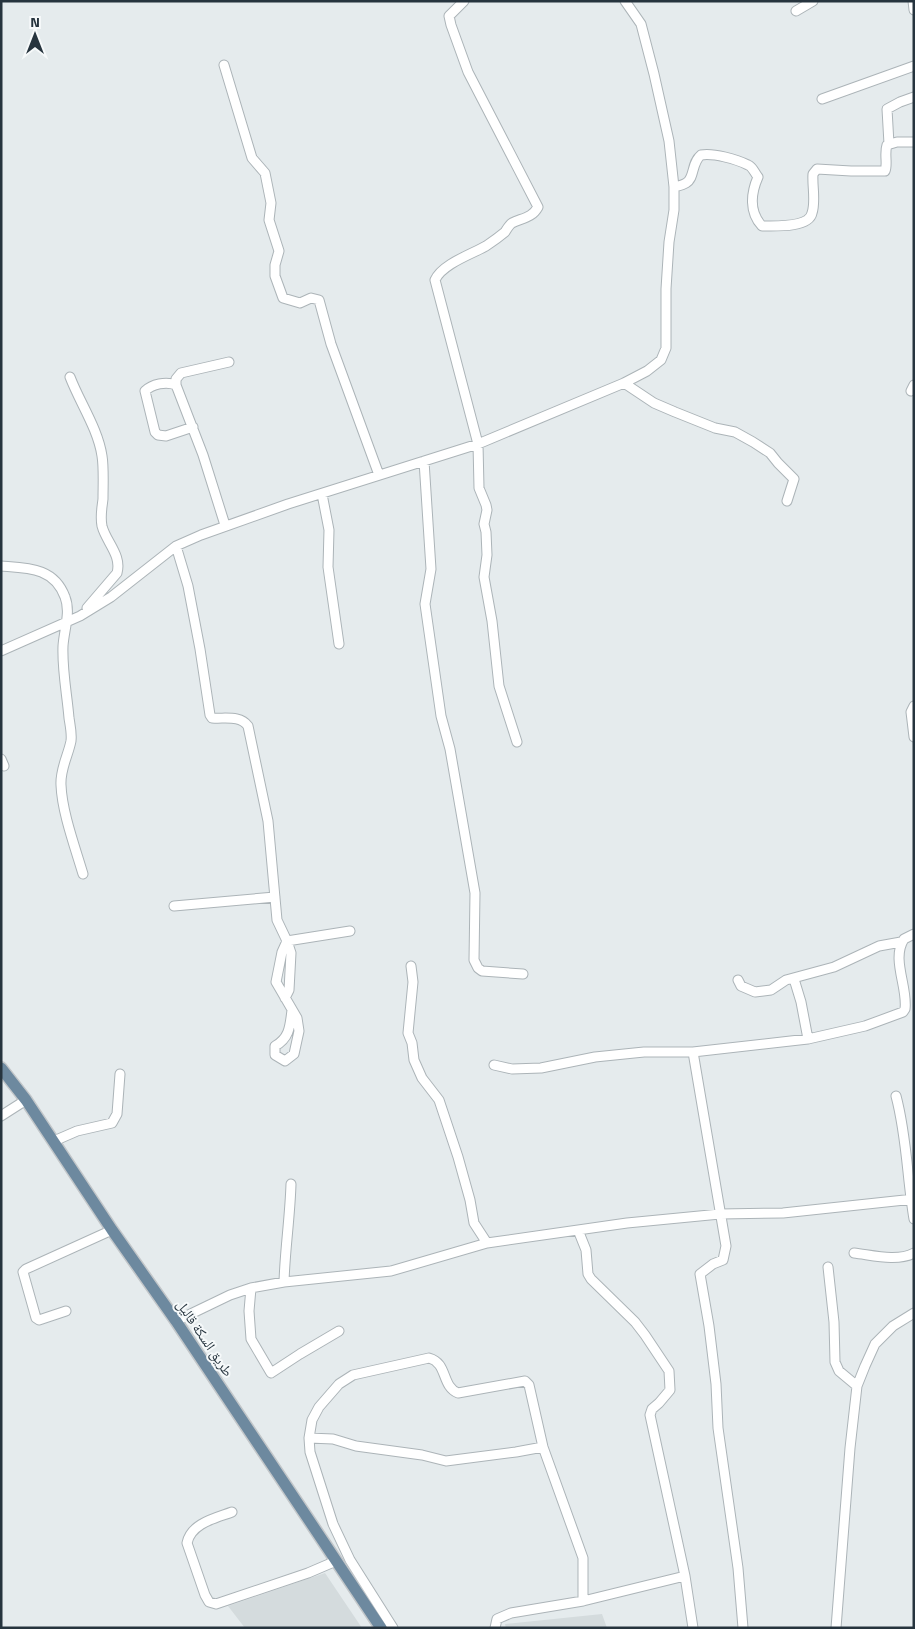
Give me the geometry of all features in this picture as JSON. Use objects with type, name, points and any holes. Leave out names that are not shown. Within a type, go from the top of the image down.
[{"type":"main road","name":"طريق السكة قاليل","points":[[1,1068],[54,1141],[381,1628]]},
{"type":"street","points":[[1,651],[66,624],[112,597],[176,546],[225,525],[478,444],[624,383],[647,371],[661,360],[666,348],[666,289],[669,242],[674,210],[674,187],[669,141],[650,58],[640,24],[625,1]]},
{"type":"street","points":[[796,11],[813,1]]},
{"type":"street","points":[[913,1],[914,10]]},
{"type":"street","points":[[462,2],[449,16],[468,72],[538,207],[527,218],[511,224],[487,246],[463,257],[440,272],[435,280],[478,444],[478,488],[487,510],[484,524],[487,555],[484,577],[492,621],[499,686],[517,742]]},
{"type":"street","points":[[224,65],[252,158],[265,173],[271,203],[269,220],[279,251],[275,265],[277,282],[283,298],[300,303],[311,298],[320,300],[332,344],[378,475]]},
{"type":"street","points":[[822,99],[914,66]]},
{"type":"street","points":[[674,187],[685,184],[690,179],[694,162],[701,155],[717,155],[748,165],[758,176],[754,184],[751,205],[756,220],[762,226],[800,223],[809,219],[813,212],[813,174],[815,170],[820,168],[851,172],[885,172],[886,151],[889,144],[887,109],[894,104],[914,97]]},
{"type":"street","points":[[889,144],[903,141],[914,142]]},
{"type":"street","points":[[225,525],[203,455],[176,385],[176,379],[180,373],[229,362]]},
{"type":"street","points":[[70,377],[102,454],[101,520],[114,551],[118,567],[114,577],[80,616]]},
{"type":"street","points":[[176,385],[165,383],[149,388],[145,392],[156,432],[158,435],[166,436],[192,427]]},
{"type":"street","points":[[624,383],[654,403],[715,428],[735,432],[770,453],[794,479],[787,501]]},
{"type":"street","points":[[424,461],[431,569],[425,604],[441,716],[450,749],[475,893],[474,960],[475,964],[482,971],[523,974]]},
{"type":"street","points":[[322,494],[329,530],[328,567],[339,644]]},
{"type":"street","points":[[176,546],[188,586],[210,715],[212,718],[238,718],[245,722],[250,735],[268,821],[277,920],[291,954],[289,990],[285,998]]},
{"type":"street","points":[[1,566],[40,570],[59,585],[65,596],[67,607],[63,646],[71,740],[61,776],[61,787],[66,814],[83,874]]},
{"type":"street","points":[[914,706],[911,712],[914,737]]},
{"type":"street","points":[[174,906],[275,897]]},
{"type":"street","points":[[287,941],[350,931]]},
{"type":"street","points":[[494,1065],[512,1068],[541,1068],[595,1057],[634,1053],[693,1052],[808,1040],[865,1026],[903,1012],[906,1006],[900,960],[902,942],[906,937],[914,934]]},
{"type":"street","points":[[287,941],[282,952],[276,982],[297,1018],[299,1031],[294,1054],[285,1061],[275,1055],[275,1046],[282,1042],[289,1030],[292,1010]]},
{"type":"street","points":[[738,980],[747,989],[763,992],[794,979],[834,967],[879,946],[902,942]]},
{"type":"street","points":[[411,966],[413,982],[408,1033],[412,1043],[414,1060],[422,1078],[439,1100],[463,1174],[474,1223],[487,1243]]},
{"type":"street","points":[[276,982],[289,975]]},
{"type":"street","points":[[794,979],[801,1002],[808,1040]]},
{"type":"street","points":[[693,1052],[726,1246],[724,1260],[713,1264],[700,1274],[709,1326],[716,1384],[718,1428],[738,1568],[743,1628]]},
{"type":"street","points":[[54,1141],[77,1131],[112,1123],[117,1114],[120,1074]]},
{"type":"street","points":[[896,1096],[908,1160],[914,1219]]},
{"type":"street","points":[[1,1116],[26,1100]]},
{"type":"street","points":[[284,1282],[291,1184]]},
{"type":"street","points":[[176,1321],[230,1295],[251,1288],[340,1275],[391,1271],[487,1243],[627,1223],[720,1214],[783,1213],[912,1199]]},
{"type":"street","points":[[66,1311],[39,1320],[36,1318],[23,1272],[112,1230]]},
{"type":"street","points":[[578,1230],[586,1250],[588,1274],[591,1279],[636,1322],[668,1371],[670,1390],[660,1403],[652,1409],[650,1415],[685,1576],[693,1628]]},
{"type":"street","points":[[854,1254],[884,1257],[906,1256],[914,1253]]},
{"type":"street","points":[[828,1267],[834,1322],[835,1362],[839,1371],[857,1386]]},
{"type":"street","points":[[251,1288],[249,1311],[251,1339],[271,1373],[339,1331]]},
{"type":"street","points":[[836,1628],[857,1386],[875,1344],[893,1326],[914,1313]]},
{"type":"street","points":[[393,1628],[350,1560],[333,1524],[310,1452],[309,1438],[312,1420],[319,1407],[339,1384],[352,1375],[429,1358],[436,1359],[449,1385],[458,1393],[525,1382],[529,1385],[544,1447],[583,1558],[583,1601]]},
{"type":"street","points":[[309,1438],[333,1439],[356,1446],[422,1455],[446,1461],[544,1447]]},
{"type":"street","points":[[232,1512],[200,1524],[188,1537],[187,1542],[209,1602],[216,1604],[308,1573],[336,1561]]},
{"type":"street","points":[[495,1628],[498,1619],[511,1613],[583,1601],[685,1576]]},
{"type":"shaded area","points":[[325,1573],[362,1628],[245,1628],[228,1606]]},
{"type":"shaded area","points":[[602,1614],[607,1628],[506,1628],[505,1624]]}]
